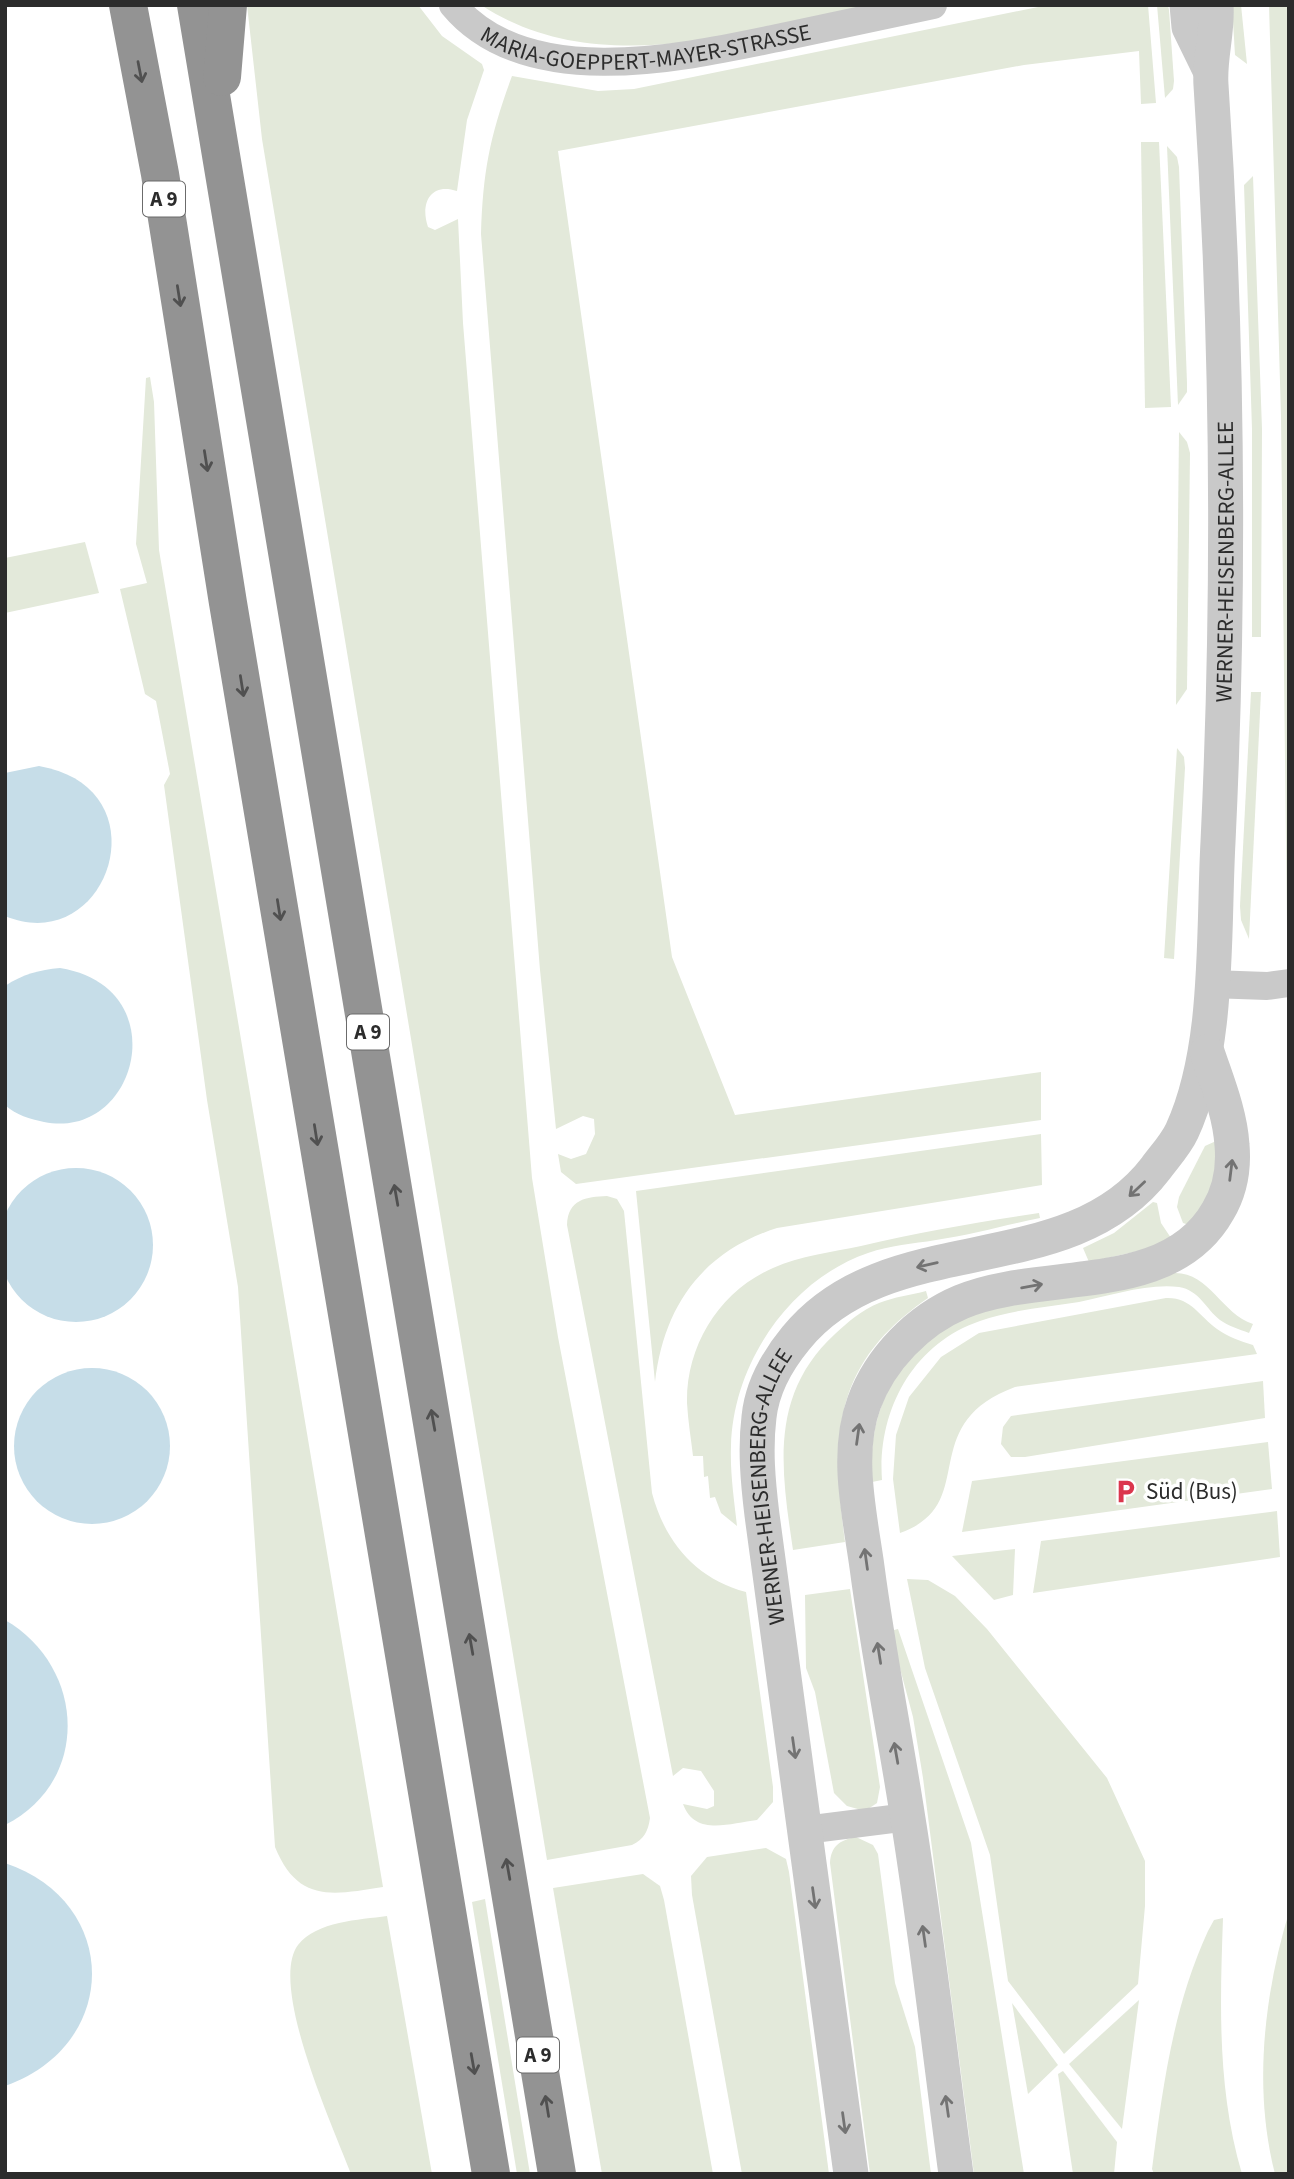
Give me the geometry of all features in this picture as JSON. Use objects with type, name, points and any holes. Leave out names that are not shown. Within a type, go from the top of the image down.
[{"type":"highway","name":"A 9","points":[[128,5],[160,174],[228,603],[491,2174]]},
{"type":"highway","name":"A 9","points":[[196,5],[557,2174]]},
{"type":"highway","points":[[217,128],[228,5]]},
{"type":"street","name":"MARIA-GOEPPERT-MAYER-STRASSE","points":[[453,5],[480,28],[534,54],[610,63],[694,55],[933,5]]},
{"type":"street","name":"WERNER-HEISENBERG-ALLEE","points":[[1187,5],[1189,27],[1210,70]]},
{"type":"street","name":"WERNER-HEISENBERG-ALLEE","points":[[851,2174],[762,1515],[756,1459],[759,1413],[781,1356],[827,1306],[859,1286],[894,1273],[1069,1232],[1115,1209],[1144,1183],[1180,1136],[1207,1052],[1223,730],[1227,509],[1219,208],[1210,70],[1217,22],[1216,5]]},
{"type":"street","points":[[1211,984],[1267,986],[1289,983]]},
{"type":"street","name":"WERNER-HEISENBERG-ALLEE","points":[[956,2174],[908,1817],[873,1616],[858,1502],[856,1437],[863,1404],[879,1373],[902,1341],[942,1311],[965,1300],[994,1293],[1160,1262],[1206,1233],[1223,1202],[1233,1172],[1228,1114],[1207,1052]]},
{"type":"street","points":[[805,1830],[908,1817]]},
{"type":"green space","points":[[247,5],[418,5],[442,36],[482,64],[484,70],[467,120],[457,191],[448,189],[434,192],[429,197],[425,210],[428,227],[435,230],[458,219],[463,323],[532,1178],[558,1337],[650,1818],[645,1834],[632,1845],[547,1860],[262,139]]},
{"type":"green space","points":[[481,5],[870,5],[723,37],[672,44],[622,46],[573,41],[526,28]]},
{"type":"green space","points":[[1048,5],[1148,5],[1156,103],[1141,104],[1139,51],[1024,65],[558,151],[672,957],[735,1115],[1041,1072],[1041,1120],[576,1184],[561,1172],[558,1154],[571,1159],[586,1154],[595,1134],[594,1119],[583,1116],[556,1129],[540,970],[481,234],[489,154],[512,76],[598,91],[634,89]]},
{"type":"green space","points":[[1157,5],[1168,5],[1169,10],[1174,81],[1173,89],[1165,98]]},
{"type":"green space","points":[[1232,5],[1241,5],[1247,64],[1235,55]]},
{"type":"green space","points":[[1269,5],[1289,5],[1287,930],[1281,416]]},
{"type":"green space","points":[[1141,142],[1159,142],[1171,407],[1145,408]]},
{"type":"green space","points":[[1167,146],[1177,157],[1179,167],[1187,392],[1178,405]]},
{"type":"green space","points":[[1253,176],[1262,429],[1261,637],[1252,637],[1252,429],[1244,185]]},
{"type":"green space","points":[[150,377],[154,402],[159,550],[383,1887],[365,1890],[332,1893],[306,1886],[294,1878],[275,1847],[238,1287],[207,1100],[164,785],[170,774],[156,701],[145,694],[120,589],[147,583],[136,544],[146,378]]},
{"type":"green space","points":[[1179,432],[1187,442],[1190,453],[1187,689],[1176,705]]},
{"type":"green space","points":[[85,542],[99,593],[5,613],[5,558]]},
{"type":"green space","points":[[1251,692],[1261,692],[1249,939],[1241,920],[1240,906]]},
{"type":"green space","points":[[1177,748],[1184,757],[1185,768],[1174,959],[1164,958]]},
{"type":"green space","points":[[1041,1134],[1042,1185],[777,1228],[751,1238],[728,1252],[708,1267],[678,1306],[667,1329],[655,1382],[636,1191]]},
{"type":"green space","points":[[1216,1141],[1218,1144],[1213,1190],[1189,1225],[1183,1223],[1177,1207],[1179,1197],[1205,1146]]},
{"type":"green space","points":[[607,1196],[617,1199],[624,1211],[652,1493],[658,1511],[674,1542],[698,1568],[728,1586],[746,1592],[773,1787],[773,1802],[757,1820],[714,1826],[696,1821],[683,1804],[707,1809],[714,1806],[714,1791],[701,1771],[683,1768],[673,1776],[567,1225],[571,1210],[580,1201]]},
{"type":"green space","points":[[1153,1202],[1157,1203],[1161,1223],[1171,1238],[1161,1246],[1089,1262],[1083,1248],[1114,1233]]},
{"type":"green space","points":[[1039,1213],[1040,1218],[868,1253],[840,1266],[814,1283],[790,1304],[754,1356],[734,1415],[731,1466],[737,1526],[721,1513],[715,1497],[710,1498],[708,1476],[704,1477],[703,1456],[693,1456],[687,1403],[688,1381],[700,1341],[710,1322],[737,1291],[773,1268],[805,1257]]},
{"type":"green space","points":[[1174,1273],[1186,1274],[1206,1286],[1232,1312],[1253,1324],[1249,1333],[1220,1320],[1192,1292],[1167,1286],[1142,1288],[1079,1302],[1017,1311],[980,1321],[935,1346],[918,1363],[893,1406],[882,1455],[882,1480],[872,1482],[875,1426],[894,1379],[909,1359],[950,1325],[988,1307]]},
{"type":"green space","points":[[926,1291],[928,1298],[896,1323],[873,1349],[856,1376],[845,1405],[839,1468],[845,1542],[793,1550],[785,1491],[785,1434],[799,1382],[814,1357],[856,1316],[885,1301]]},
{"type":"green space","points":[[1166,1298],[1188,1304],[1221,1332],[1253,1345],[1257,1354],[1015,1387],[984,1403],[966,1422],[955,1442],[946,1484],[938,1503],[924,1520],[900,1533],[893,1479],[896,1435],[909,1397],[941,1357],[979,1333]]},
{"type":"green space","points":[[1263,1381],[1265,1418],[1025,1457],[1011,1457],[1001,1444],[1003,1427],[1011,1416]]},
{"type":"green space","points":[[1268,1442],[1272,1489],[962,1532],[972,1481]]},
{"type":"green space","points":[[1277,1511],[1280,1557],[1033,1593],[1041,1541]]},
{"type":"green space","points":[[1015,1549],[1013,1595],[994,1600],[952,1556]]},
{"type":"green space","points":[[907,1579],[928,1580],[955,1596],[987,1629],[1107,1778],[1145,1861],[1145,1906],[1138,1984],[1064,2054],[1008,1981],[990,1855],[925,1668]]},
{"type":"green space","points":[[850,1589],[880,1787],[877,1803],[865,1811],[847,1806],[834,1793],[815,1692],[806,1668],[805,1595]]},
{"type":"green space","points":[[898,1629],[971,1843],[1024,2174],[974,2174],[923,1778],[913,1717],[890,1631]]},
{"type":"green space","points":[[856,1837],[873,1845],[878,1854],[895,1983],[915,2047],[931,2174],[870,2174],[830,1863],[832,1852],[837,1845]]},
{"type":"green space","points":[[766,1848],[786,1859],[789,1872],[829,2174],[742,2174],[692,1895],[691,1876],[707,1857]]},
{"type":"green space","points":[[643,1874],[660,1886],[664,1900],[713,2174],[602,2174],[553,1888]]},
{"type":"green space","points":[[485,1899],[530,2174],[517,2174],[472,1902]]},
{"type":"green space","points":[[1289,1912],[1289,2174],[1275,2174],[1264,2109],[1264,2042],[1273,1976]]},
{"type":"green space","points":[[387,1916],[432,2174],[351,2174],[307,2058],[291,1991],[291,1964],[298,1945],[306,1937],[327,1926]]},
{"type":"green space","points":[[1223,1918],[1221,2015],[1224,2079],[1242,2174],[1154,2174],[1152,2169],[1160,2107],[1178,2018],[1208,1931],[1214,1920]]},
{"type":"green space","points":[[1139,2000],[1122,2129],[1069,2064]]},
{"type":"green space","points":[[1012,2003],[1058,2065],[1028,2094]]},
{"type":"green space","points":[[1063,2071],[1117,2142],[1114,2174],[1073,2174],[1058,2074]]},
{"type":"water","points":[[39,766],[78,781],[102,805],[111,834],[108,865],[95,893],[72,914],[41,923],[5,916],[5,773]]},
{"type":"water","points":[[60,968],[97,981],[120,1003],[131,1030],[131,1059],[121,1087],[103,1109],[76,1122],[44,1122],[23,1116],[5,1105],[5,986],[31,973]]},
{"type":"water","points":[[76,1168],[105,1174],[130,1191],[147,1216],[153,1245],[147,1274],[130,1299],[105,1316],[76,1322],[47,1316],[22,1299],[5,1274],[-1,1245],[5,1216],[22,1191],[47,1174]]},
{"type":"water","points":[[92,1368],[122,1374],[147,1391],[164,1416],[170,1446],[164,1476],[147,1501],[122,1518],[92,1524],[62,1518],[37,1501],[20,1476],[14,1446],[20,1416],[37,1391],[62,1374]]},
{"type":"water","points":[[5,1620],[32,1640],[51,1665],[63,1693],[68,1723],[64,1753],[53,1781],[33,1805],[5,1825]]},
{"type":"water","points":[[5,1863],[43,1882],[70,1909],[87,1940],[92,1974],[87,2008],[70,2039],[43,2066],[5,2086]]},
{"type":"place","name":"Süd (Bus)","points":[[1126,1491]]}]
